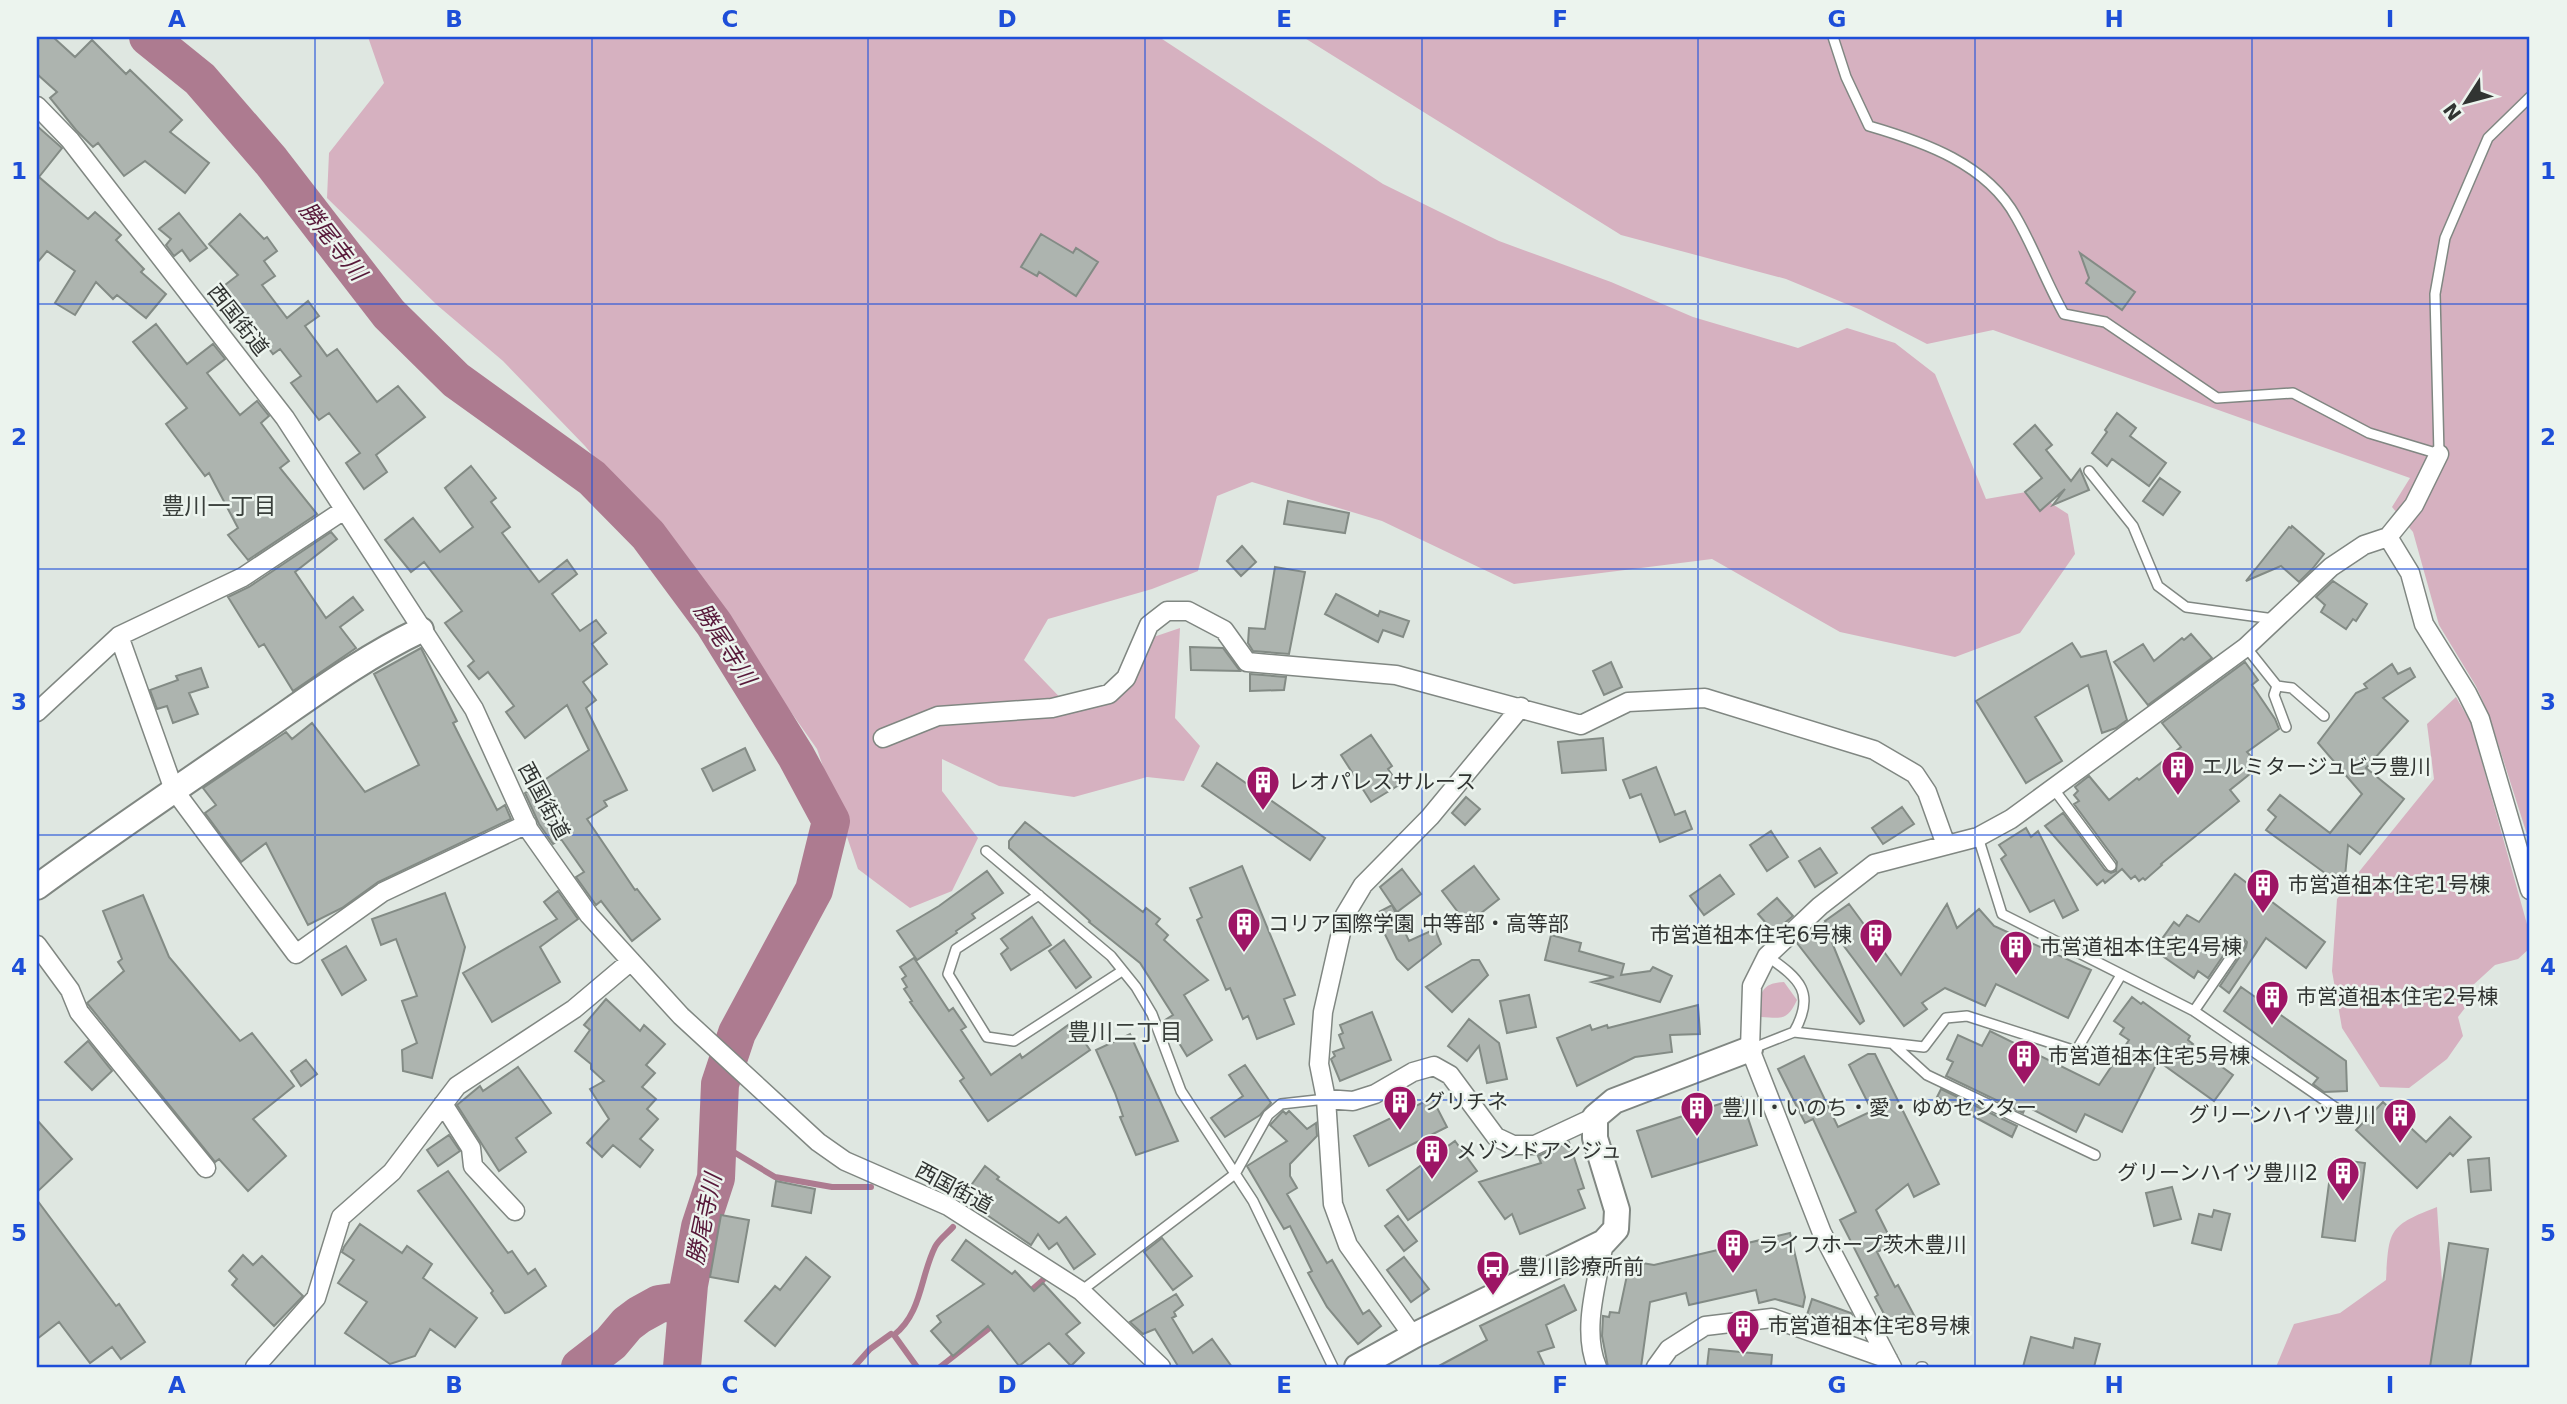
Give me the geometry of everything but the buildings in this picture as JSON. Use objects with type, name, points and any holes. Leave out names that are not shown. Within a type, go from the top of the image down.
[{"type":"street","name":"西国街道","points":[[37,106],[70,140],[285,418],[474,709],[527,824],[589,915],[681,1016],[818,1142],[845,1161],[948,1206],[1081,1291],[1161,1367]]},
{"type":"street","points":[[1890,1363],[1822,1233],[1749,1049],[1752,986],[1767,956],[1820,906],[1874,864],[1978,836],[2011,819],[2246,647],[2331,567],[2364,545],[2388,537],[2414,505],[2440,454]]},
{"type":"street","points":[[37,712],[119,636],[243,577],[344,510]]},
{"type":"street","points":[[2388,537],[2410,573],[2424,624],[2468,693],[2480,719],[2530,890]]},
{"type":"street","points":[[883,738],[939,716],[1052,708],[1109,694],[1126,678],[1149,625],[1167,611],[1188,611],[1224,630],[1247,662],[1396,675],[1581,725],[1628,702],[1705,698],[1874,750],[1915,775],[1927,792],[1946,845]]},
{"type":"street","points":[[37,887],[322,689],[394,643],[421,631]]},
{"type":"street","points":[[119,636],[174,790],[296,954],[383,892],[527,824]]},
{"type":"street","points":[[1413,1336],[1348,1245],[1333,1204],[1326,1099],[1319,1063],[1323,1013],[1345,915],[1363,885],[1430,817],[1521,707]]},
{"type":"street","points":[[37,945],[70,990],[79,1012],[206,1168]]},
{"type":"street","points":[[255,1367],[316,1298],[341,1217],[392,1172],[457,1086],[574,1009],[631,961]]},
{"type":"street","points":[[1326,1099],[1353,1101],[1375,1094],[1413,1072],[1434,1066],[1450,1074],[1496,1137],[1513,1145],[1535,1145],[1595,1116],[1614,1101],[1749,1049]]},
{"type":"street","points":[[443,1104],[471,1148],[472,1166],[515,1211]]},
{"type":"street","points":[[1357,1367],[1413,1336],[1604,1242],[1616,1229],[1617,1210],[1595,1138],[1595,1116]]},
{"type":"street","points":[[1597,1367],[1593,1358],[1591,1324],[1604,1242]]},
{"type":"street","points":[[1656,1367],[1669,1349],[1705,1326],[1772,1318],[1890,1363]]},
{"type":"lane","points":[[1833,37],[1846,76],[1869,125],[1963,163],[1996,188],[2016,216],[2044,278],[2064,314],[2105,322],[2217,398],[2293,393],[2369,433],[2440,454],[2435,294],[2445,238],[2488,138],[2530,97]]},
{"type":"lane","points":[[2089,471],[2133,526],[2158,586],[2186,607],[2275,620]]},
{"type":"lane","points":[[2246,647],[2277,687],[2292,688],[2323,716]]},
{"type":"lane","points":[[2277,687],[2274,695],[2286,727]]},
{"type":"lane","points":[[2053,788],[2110,866]]},
{"type":"lane","points":[[1978,836],[2002,914],[2194,1011],[2352,1119]]},
{"type":"lane","points":[[986,851],[1111,956],[1136,987],[1152,1014],[1181,1091],[1253,1201],[1333,1367]]},
{"type":"lane","points":[[1039,895],[956,949],[948,974],[988,1037],[1014,1041],[1122,971]]},
{"type":"lane","points":[[2194,1011],[2240,944]]},
{"type":"lane","points":[[1767,956],[1799,983],[1806,1001],[1802,1019],[1794,1032]]},
{"type":"lane","points":[[1749,1049],[1794,1032],[1924,1047],[1946,1018],[1967,1016],[2076,1051],[2121,975]]},
{"type":"lane","points":[[1894,1045],[1927,1075],[2095,1155]]},
{"type":"lane","points":[[1081,1291],[1235,1174],[1268,1115],[1281,1104],[1326,1099]]},
{"type":"shaded area","points":[[368,37],[1159,37],[1383,184],[1499,241],[1611,282],[1693,317],[1798,348],[1847,328],[1895,343],[1935,374],[1986,499],[2032,491],[2068,514],[2075,554],[2020,633],[1955,657],[1840,632],[1712,559],[1514,584],[1382,521],[1252,482],[1217,496],[1198,571],[1152,589],[1048,619],[1024,660],[1073,711],[1108,704],[1129,680],[1133,644],[1180,628],[1175,718],[1200,746],[1184,781],[1147,777],[1074,797],[999,786],[942,759],[942,791],[978,838],[952,891],[910,908],[858,869],[817,749],[709,596],[585,446],[503,361],[437,305],[327,198],[329,153],[384,83]]},
{"type":"shaded area","points":[[1303,37],[2530,37],[2530,844],[2489,715],[2476,686],[2439,625],[2413,532],[2392,507],[2410,478],[1993,330],[1927,344],[1861,310],[1786,279],[1621,235]]},
{"type":"shaded area","points":[[2456,697],[2471,723],[2530,935],[2530,948],[2518,959],[2495,965],[2472,986],[2468,1004],[2458,1017],[2463,1036],[2447,1059],[2409,1088],[2380,1087],[2342,1028],[2332,971],[2337,899],[2434,779],[2427,724]]},
{"type":"shaded area","points":[[1784,982],[1797,1000],[1790,1012],[1783,1017],[1761,1017],[1762,992],[1770,985]]},
{"type":"shaded area","points":[[2437,1207],[2444,1312],[2432,1367],[2276,1367],[2294,1324],[2340,1313],[2386,1280],[2388,1250],[2394,1232],[2409,1219]]},
{"type":"waterway","name":"勝尾寺川","points":[[148,37],[200,79],[271,161],[389,314],[456,380],[592,478],[648,535],[714,624],[796,756],[831,821],[814,890],[737,1033],[720,1084],[716,1178],[700,1227],[689,1285],[682,1367]]},
{"type":"waterway","points":[[717,1142],[775,1177],[832,1187],[871,1187]]},
{"type":"waterway","points":[[894,1335],[910,1316],[935,1247],[953,1227]]},
{"type":"waterway","points":[[1027,1294],[1043,1280]]},
{"type":"waterway","name":"勝尾寺川","points":[[580,1367],[611,1343],[627,1324],[639,1315],[659,1304],[687,1300]]},
{"type":"waterway","points":[[940,1367],[996,1323]]},
{"type":"waterway","points":[[854,1367],[870,1349],[891,1334]]},
{"type":"waterway","points":[[894,1335],[917,1367]]},
{"type":"place","name":"エルミタージュビラ豊川","points":[[2178,797]]},
{"type":"place","name":"レオパレスサルース","points":[[1263,812]]},
{"type":"place","name":"市営道祖本住宅1号棟","points":[[2263,915]]},
{"type":"place","name":"コリア国際学園 中等部・高等部","points":[[1244,954]]},
{"type":"place","name":"市営道祖本住宅6号棟","points":[[1876,965]]},
{"type":"place","name":"市営道祖本住宅4号棟","points":[[2016,977]]},
{"type":"place","name":"市営道祖本住宅2号棟","points":[[2272,1027]]},
{"type":"place","name":"市営道祖本住宅5号棟","points":[[2024,1086]]},
{"type":"place","name":"グリチネ","points":[[1400,1132]]},
{"type":"place","name":"豊川・いのち・愛・ゆめセンター","points":[[1697,1138]]},
{"type":"place","name":"グリーンハイツ豊川","points":[[2400,1145]]},
{"type":"place","name":"メゾンドアンジュ","points":[[1432,1181]]},
{"type":"place","name":"グリーンハイツ豊川2","points":[[2343,1203]]},
{"type":"place","name":"ライフホープ茨木豊川","points":[[1733,1275]]},
{"type":"place","name":"豊川診療所前","points":[[1493,1297]]},
{"type":"place","name":"市営道祖本住宅8号棟","points":[[1743,1356]]},
{"type":"district","name":"豊川一丁目","points":[[219,506]]},
{"type":"district","name":"豊川二丁目","points":[[1125,1032]]}]
